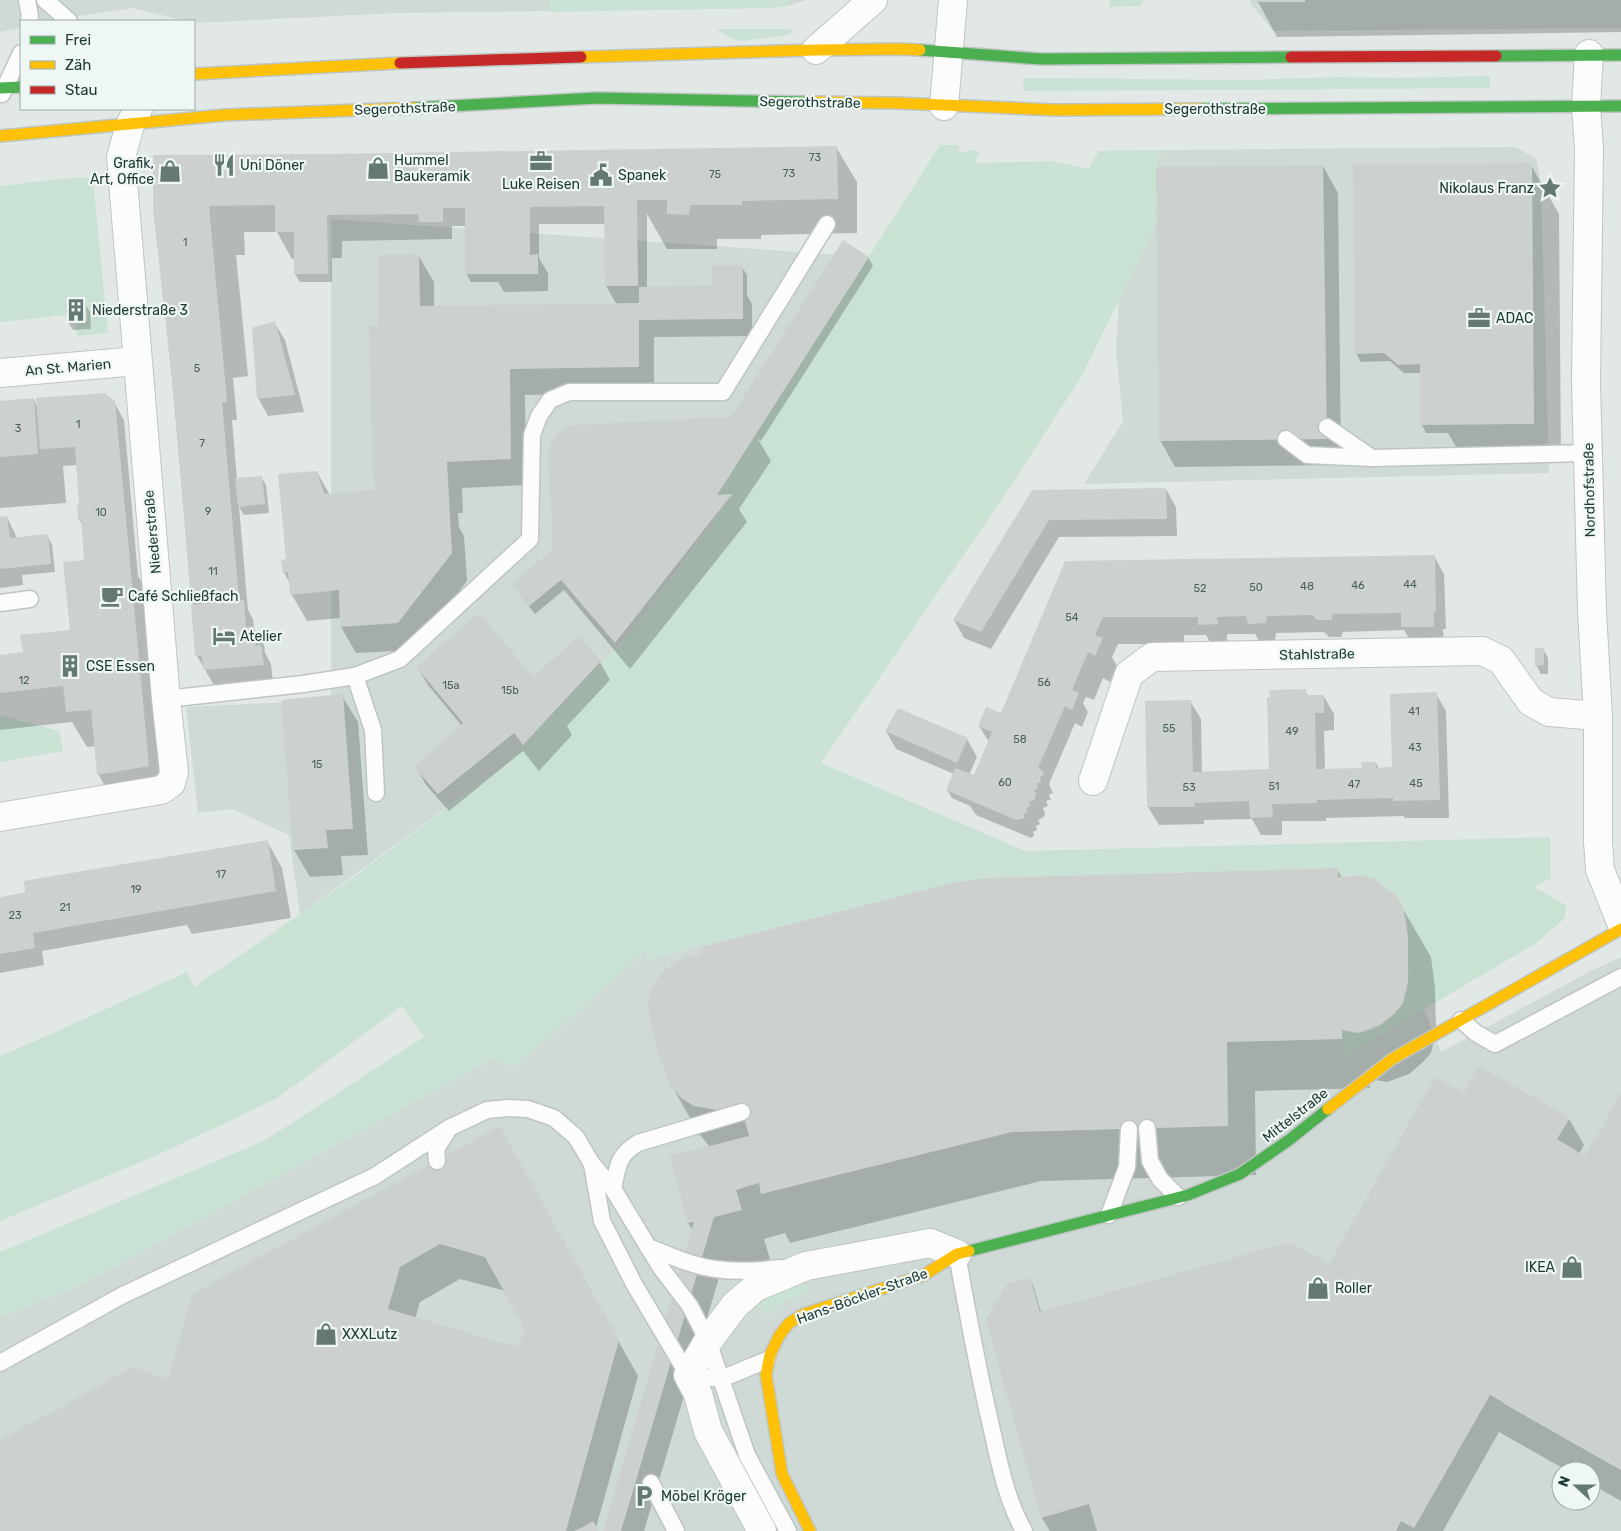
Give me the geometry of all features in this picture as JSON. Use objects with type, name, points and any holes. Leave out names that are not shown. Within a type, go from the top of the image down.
[{"type":"main road","points":[[195,74],[440,62],[883,49],[1041,59],[1621,55]]},
{"type":"main road","name":"Segerothstraße","points":[[0,136],[134,117],[437,107],[596,98],[1055,110],[1621,106]]},
{"type":"main road","name":"Mittelstraße","points":[[957,1254],[1178,1197],[1240,1174],[1289,1140],[1392,1059],[1621,929]]},
{"type":"main road","name":"Hans-Böckler-Straße","points":[[810,1531],[782,1474],[769,1403],[766,1376],[767,1360],[779,1336],[788,1324],[804,1314],[924,1275],[957,1254]]},
{"type":"street","points":[[816,50],[873,0]]},
{"type":"street","points":[[944,106],[953,0]]},
{"type":"street","name":"Nordhofstraße","points":[[1589,54],[1586,106],[1588,149],[1586,382],[1592,611],[1598,716],[1598,842],[1600,870],[1621,922]]},
{"type":"street","name":"Niederstraße","points":[[0,817],[161,790],[171,783],[174,772],[166,699],[121,157],[134,117]]},
{"type":"street","name":"An St. Marien","points":[[0,373],[137,361]]},
{"type":"street","name":"Stahlstraße","points":[[1093,781],[1129,674],[1152,657],[1482,651],[1501,660],[1531,702],[1543,709],[1549,712],[1598,716]]},
{"type":"street","name":"Hans-Böckler-Straße","points":[[688,1375],[708,1341],[735,1305],[756,1287],[806,1266],[930,1243],[957,1254]]},
{"type":"street","points":[[688,1375],[698,1394],[708,1431],[762,1531]]},
{"type":"lane","points":[[27,0],[29,20]]},
{"type":"lane","points":[[45,0],[68,20]]},
{"type":"lane","points":[[7,90],[20,56]]},
{"type":"lane","points":[[166,699],[302,684],[355,676],[400,659],[530,539],[532,435],[540,416],[550,400],[569,392],[723,392],[827,224]]},
{"type":"lane","points":[[1327,427],[1372,458]]},
{"type":"lane","points":[[1286,440],[1307,455],[1372,458],[1588,453]]},
{"type":"lane","points":[[0,602],[30,599]]},
{"type":"lane","points":[[355,676],[373,730],[376,793]]},
{"type":"lane","points":[[1462,1020],[1476,1033],[1496,1044],[1621,977]]},
{"type":"lane","points":[[0,1363],[121,1296],[375,1176],[449,1128],[487,1110],[528,1109],[554,1118],[576,1136],[592,1164],[613,1189],[661,1268],[690,1306],[708,1341],[747,1455],[788,1531]]},
{"type":"lane","points":[[613,1189],[619,1162],[625,1150],[638,1143],[742,1112]]},
{"type":"lane","points":[[437,1161],[436,1149],[449,1128]]},
{"type":"lane","points":[[1147,1128],[1150,1161],[1160,1179],[1178,1197]]},
{"type":"lane","points":[[1109,1216],[1127,1167],[1129,1129]]},
{"type":"lane","points":[[592,1164],[602,1221],[634,1284],[688,1375],[720,1379],[767,1360]]},
{"type":"lane","points":[[648,1247],[714,1269],[754,1271],[806,1266]]},
{"type":"lane","points":[[957,1254],[979,1376],[1003,1480],[1024,1531]]},
{"type":"lane","points":[[651,1483],[676,1531]]},
{"type":"shaded area","points":[[0,0],[806,0],[787,6],[766,8],[400,13],[195,23],[195,20],[182,20],[132,8],[58,20],[20,20],[20,28],[0,32]]},
{"type":"shaded area","points":[[1250,0],[1621,0],[1621,28],[1273,31],[1250,3]]},
{"type":"shaded area","points":[[1516,147],[1536,159],[1541,184],[1549,473],[1084,484],[1123,421],[1116,351],[1119,299],[1157,223],[1156,167],[1164,150]]},
{"type":"shaded area","points":[[331,219],[869,257],[717,494],[732,494],[638,625],[504,766],[300,914],[289,835],[232,809],[198,813],[186,707],[331,700]]},
{"type":"shaded area","points":[[1338,868],[1338,877],[1359,875],[1374,879],[1397,896],[1403,907],[1408,937],[1408,981],[1403,1003],[1394,1014],[1381,1024],[1358,1033],[1342,1030],[1345,1056],[1424,1009],[1441,1052],[1587,973],[1621,957],[1621,1531],[0,1531],[0,1317],[83,1284],[490,1060],[516,1066],[646,950],[647,960],[956,882],[987,878]]},
{"type":"green space","points":[[549,0],[790,0],[787,6],[766,8],[549,12]]},
{"type":"green space","points":[[1111,0],[1143,0],[1141,6],[1109,7]]},
{"type":"green space","points":[[716,29],[790,29],[793,32],[787,35],[739,41],[728,37]]},
{"type":"green space","points":[[1490,76],[1490,88],[1023,91],[1024,78],[1250,80],[1339,77]]},
{"type":"green space","points":[[940,145],[958,145],[960,153],[976,150],[979,152],[975,163],[1053,161],[1088,169],[1099,151],[1164,150],[1156,167],[1157,223],[1080,379],[1006,493],[821,763],[1025,851],[1550,837],[1551,878],[1534,887],[1567,906],[1564,919],[1536,943],[1345,1056],[1342,1030],[1357,1033],[1373,1029],[1381,1025],[1400,1006],[1407,990],[1408,935],[1403,906],[1390,890],[1378,881],[1364,876],[1338,877],[1338,868],[987,878],[956,882],[647,960],[646,950],[516,1066],[490,1060],[83,1284],[0,1317],[0,1252],[264,1141],[424,1037],[402,1006],[276,1099],[155,1156],[0,1221],[0,1056],[187,972],[194,987],[348,881],[504,766],[638,625],[732,495],[717,495]]},
{"type":"green space","points":[[78,177],[89,178],[94,189],[108,333],[77,336],[75,322],[67,322],[66,315],[0,322],[0,186]]},
{"type":"green space","points":[[0,715],[59,731],[63,751],[0,762]]},
{"type":"green space","points":[[798,1284],[806,1285],[808,1287],[807,1292],[786,1301],[768,1315],[753,1303]]},
{"type":"building","points":[[1256,0],[1305,0],[1305,2],[1256,2]]},
{"type":"building","points":[[837,146],[838,199],[742,201],[742,205],[690,205],[689,215],[667,214],[667,200],[637,200],[638,286],[605,286],[604,206],[530,207],[530,255],[538,254],[538,274],[465,274],[465,208],[443,208],[443,222],[419,222],[418,214],[327,215],[328,274],[294,274],[294,232],[275,232],[275,205],[209,206],[227,402],[222,402],[239,598],[191,603],[175,408],[153,209],[153,155]]},
{"type":"building","points":[[1532,163],[1534,424],[1420,425],[1420,364],[1398,365],[1384,353],[1355,354],[1353,164]]},
{"type":"building","points":[[1323,165],[1327,439],[1159,441],[1156,167]]},
{"type":"building","points":[[843,240],[869,257],[717,495],[732,494],[615,643],[561,580],[529,606],[512,584],[553,549],[548,452],[556,435],[572,425],[731,417]]},
{"type":"building","points":[[419,254],[420,306],[639,303],[639,287],[712,285],[712,265],[743,265],[743,319],[639,320],[639,367],[510,369],[511,459],[447,462],[452,553],[398,623],[340,627],[339,590],[290,595],[288,572],[283,573],[281,560],[286,559],[278,474],[317,471],[324,494],[376,490],[372,463],[369,326],[378,325],[378,255]]},
{"type":"building","name":"Niederstraße 3","points":[[86,302],[87,321],[67,322],[65,304]]},
{"type":"building","points":[[275,321],[295,395],[257,399],[252,328]]},
{"type":"building","name":"CSE Essen","points":[[105,393],[115,401],[149,766],[97,775],[91,710],[66,712],[63,686],[0,693],[0,655],[23,652],[20,635],[70,630],[63,562],[84,560],[81,519],[78,519],[77,505],[79,505],[75,447],[40,449],[36,398]]},
{"type":"building","points":[[34,398],[38,454],[0,457],[0,401]]},
{"type":"building","points":[[262,476],[265,504],[238,507],[235,478]]},
{"type":"building","points":[[1166,488],[1167,519],[1049,520],[981,632],[953,620],[1032,490]]},
{"type":"building","points":[[7,516],[10,538],[48,534],[51,564],[0,569],[0,517]]},
{"type":"building","points":[[1435,555],[1436,612],[1434,612],[1434,627],[1401,627],[1401,613],[1333,614],[1332,620],[1317,620],[1313,615],[1267,616],[1266,623],[1248,624],[1246,616],[1217,617],[1218,624],[1198,625],[1198,617],[1103,617],[1095,635],[1103,638],[1095,656],[1088,652],[1072,690],[1079,693],[1072,710],[1065,706],[1038,768],[1042,770],[1044,775],[1040,777],[1041,782],[1037,783],[1038,788],[1034,790],[1036,794],[1034,800],[1029,802],[1031,806],[1026,808],[1028,812],[1023,814],[1025,818],[1016,820],[946,790],[955,768],[974,775],[992,732],[978,726],[986,707],[1001,713],[1065,561]]},
{"type":"building","name":"Atelier","points":[[244,600],[246,627],[254,626],[256,646],[261,645],[264,665],[203,670],[202,656],[195,656],[191,605]]},
{"type":"building","points":[[479,613],[533,677],[579,636],[601,661],[523,745],[514,733],[438,794],[414,767],[463,723],[416,667]]},
{"type":"building","points":[[1535,648],[1544,648],[1544,665],[1535,666]]},
{"type":"building","points":[[1306,689],[1306,695],[1324,695],[1324,713],[1315,713],[1316,769],[1362,768],[1361,762],[1376,762],[1376,768],[1392,767],[1390,694],[1437,692],[1440,800],[1393,801],[1393,798],[1317,800],[1317,803],[1272,804],[1273,817],[1250,818],[1249,801],[1194,803],[1195,807],[1147,807],[1145,701],[1191,700],[1193,772],[1269,769],[1267,697],[1270,697],[1269,690]]},
{"type":"building","points":[[343,694],[353,829],[326,830],[328,848],[293,850],[281,700]]},
{"type":"building","points":[[898,708],[968,738],[957,763],[885,731]]},
{"type":"building","points":[[268,840],[276,891],[33,933],[35,948],[0,954],[0,897],[25,893],[24,881]]},
{"type":"building","points":[[1338,868],[1338,877],[1359,875],[1375,879],[1397,896],[1403,907],[1408,937],[1408,981],[1403,1003],[1394,1014],[1381,1024],[1370,1029],[1358,1033],[1342,1030],[1342,1039],[1227,1042],[1228,1126],[1012,1132],[761,1194],[759,1183],[736,1190],[742,1210],[714,1217],[621,1531],[603,1531],[694,1222],[687,1223],[670,1156],[749,1136],[741,1105],[716,1110],[694,1106],[681,1098],[670,1086],[657,1049],[648,1007],[651,990],[661,974],[675,962],[687,956],[702,955],[701,947],[956,882],[987,878]]},
{"type":"building","name":"Roller","points":[[1479,1066],[1570,1118],[1557,1139],[1585,1156],[1621,1093],[1621,1469],[1490,1395],[1414,1528],[1401,1521],[1396,1531],[1097,1531],[1089,1504],[1041,1518],[986,1320],[1007,1284],[1030,1278],[1040,1312],[1290,1242],[1329,1264],[1435,1077],[1464,1093]]},
{"type":"building","name":"XXXLutz","points":[[500,1126],[619,1340],[566,1531],[0,1531],[0,1440],[134,1367],[168,1380],[192,1294]],"holes":[[[440,1244],[485,1257],[525,1329],[518,1348],[388,1309],[400,1267]]]},
{"type":"building","points":[[593,1521],[599,1531],[574,1531],[583,1527]]},
{"type":"traffic: fast","points":[[920,50],[1041,59],[1291,57]]},
{"type":"traffic: fast","points":[[1496,56],[1621,55]]},
{"type":"traffic: fast","points":[[0,88],[20,87]]},
{"type":"traffic: fast","points":[[413,108],[597,98],[808,102]]},
{"type":"traffic: fast","points":[[1201,109],[1621,106]]},
{"type":"traffic: fast","points":[[969,1251],[1188,1195],[1240,1174],[1289,1140],[1328,1109]]},
{"type":"traffic: slow","points":[[581,57],[816,50],[920,50]]},
{"type":"traffic: slow","points":[[195,74],[400,63]]},
{"type":"traffic: slow","points":[[808,102],[897,103],[1055,110],[1201,109]]},
{"type":"traffic: slow","points":[[0,136],[225,115],[413,108]]},
{"type":"traffic: slow","points":[[1328,1109],[1392,1059],[1621,929]]},
{"type":"traffic: slow","points":[[810,1531],[782,1474],[766,1375],[770,1355],[779,1336],[789,1323],[804,1314],[924,1275],[957,1254],[969,1251]]},
{"type":"traffic: jam","points":[[1291,57],[1496,56]]},
{"type":"traffic: jam","points":[[400,63],[581,57]]},
{"type":"place","name":"Luke Reisen","points":[[541,161]]},
{"type":"place","name":"Uni Döner","points":[[224,165]]},
{"type":"place","name":"Hummel Baukeramik","points":[[378,168]]},
{"type":"place","name":"Grafik, Art, Office","points":[[170,171]]},
{"type":"place","name":"Spanek","points":[[601,175]]},
{"type":"place","name":"Nikolaus Franz","points":[[1550,188]]},
{"type":"place","name":"Niederstraße 3","points":[[76,310]]},
{"type":"place","name":"ADAC","points":[[1479,318]]},
{"type":"place","name":"Café Schließfach","points":[[112,596]]},
{"type":"place","name":"Atelier","points":[[224,636]]},
{"type":"place","name":"CSE Essen","points":[[70,666]]},
{"type":"place","name":"IKEA","points":[[1572,1267]]},
{"type":"place","name":"Roller","points":[[1318,1288]]},
{"type":"place","name":"XXXLutz","points":[[326,1334]]},
{"type":"place","name":"Möbel Kröger","points":[[644,1496]]}]
